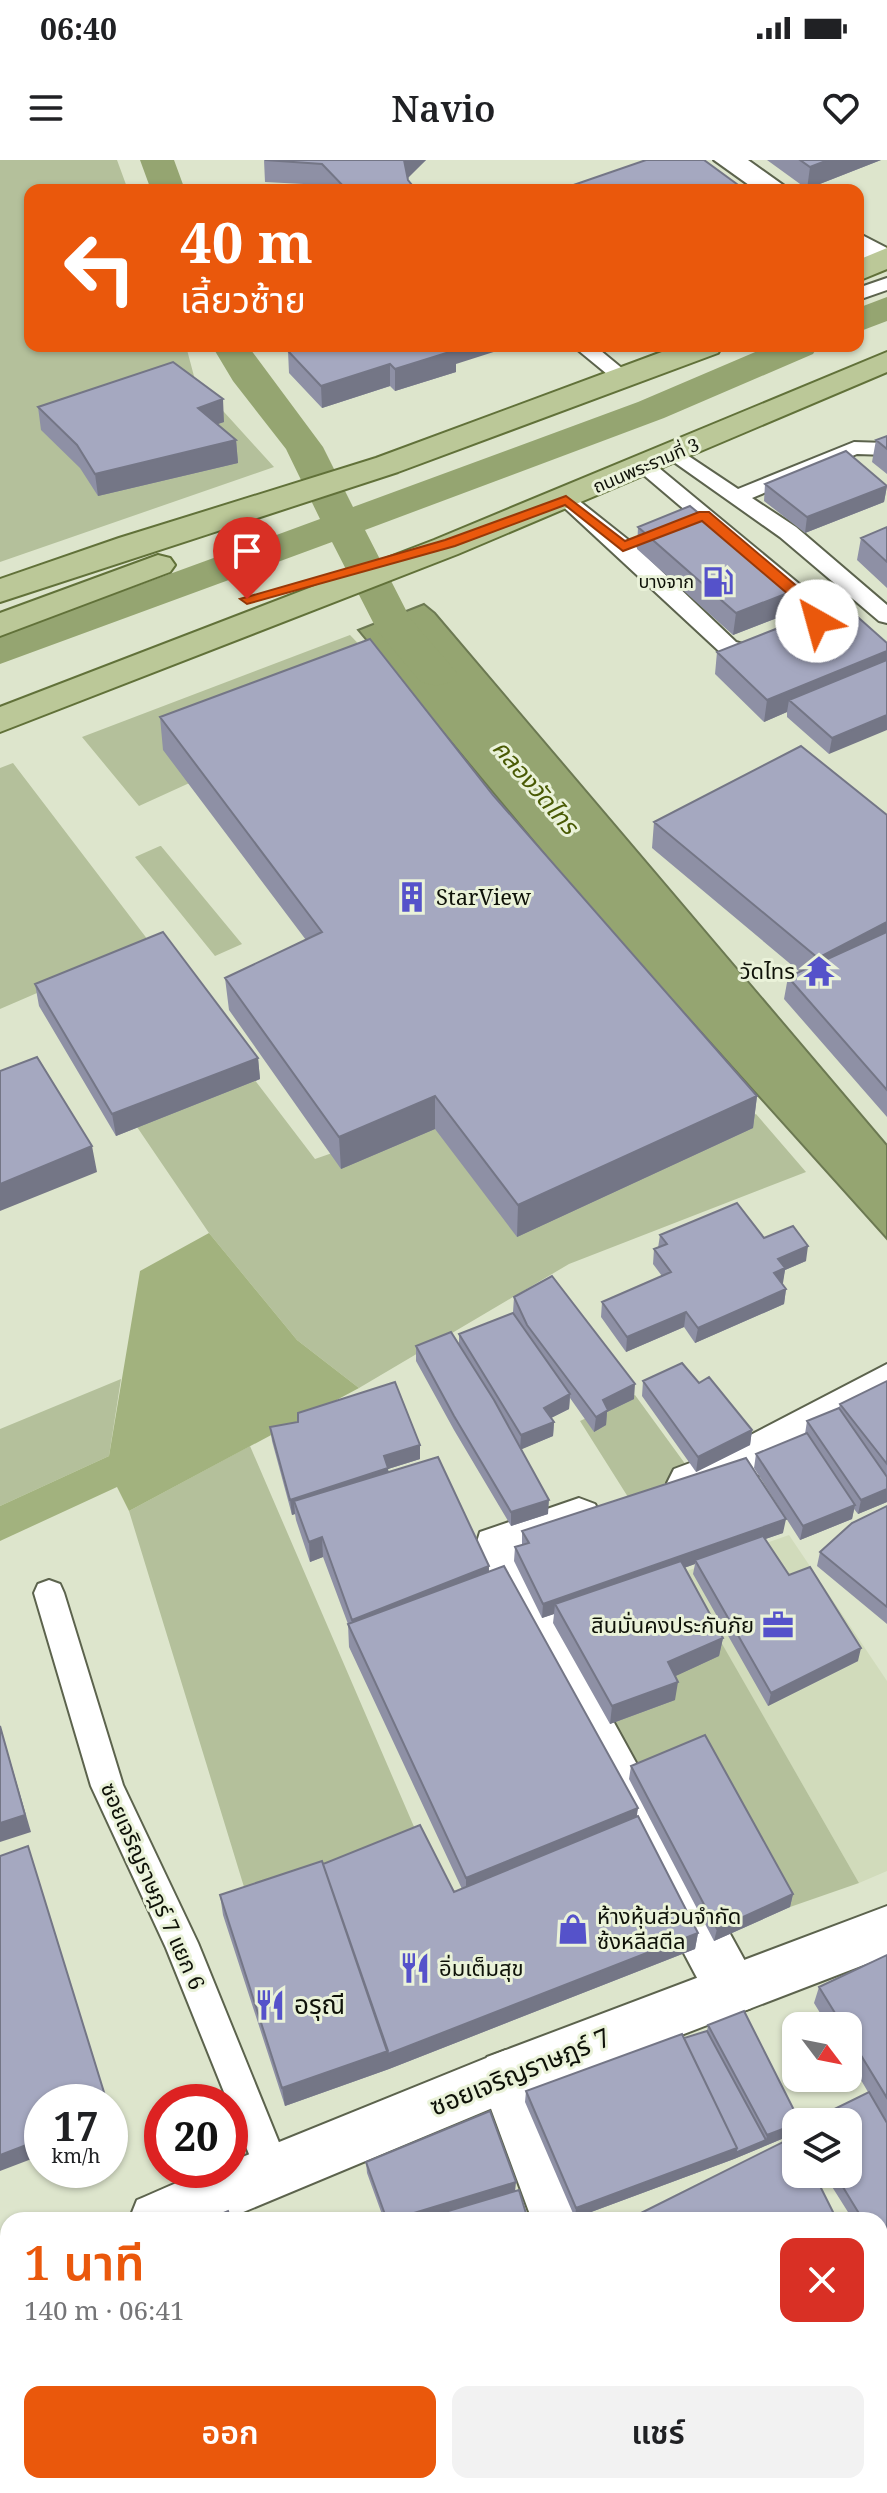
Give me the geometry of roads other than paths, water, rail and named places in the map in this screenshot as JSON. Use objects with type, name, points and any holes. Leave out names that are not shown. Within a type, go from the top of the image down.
[{"type":"main road","points":[[0,591],[247,518],[692,352]]},
{"type":"main road","name":"ถนนพระรามที่ 3","points":[[0,687],[450,543],[660,461],[887,361]]},
{"type":"main road","points":[[0,625],[97,590],[247,518]]},
{"type":"main road","name":"ถนนพระรามที่ 3","points":[[0,720],[301,593]]},
{"type":"street","points":[[728,160],[766,184]]},
{"type":"street","points":[[864,249],[879,268]]},
{"type":"street","points":[[732,1990],[497,1555],[497,1546],[512,1538],[730,1468],[887,1382]]},
{"type":"street","name":"ซอยเจริญราษฎร์ 7","points":[[176,2212],[506,2076],[887,1931]]},
{"type":"street","points":[[506,2076],[557,2212]]},
{"type":"lane","points":[[864,287],[879,268]]},
{"type":"lane","points":[[591,352],[625,379]]},
{"type":"lane","points":[[740,496],[854,448],[887,449]]},
{"type":"lane","points":[[660,461],[740,496],[788,532],[887,616]]},
{"type":"lane","points":[[566,500],[623,547],[728,647],[740,652],[759,651],[813,627],[817,621],[816,613],[807,602],[704,515],[660,461]]},
{"type":"lane","points":[[677,526],[704,515]]},
{"type":"lane","points":[[623,547],[650,536]]},
{"type":"lane","name":"ซอยเจริญราษฎร์ 7 แยก 6","points":[[49,1593],[107,1786],[181,1943],[273,2172]]},
{"type":"water","points":[[424,604],[435,613],[887,1145],[887,1239],[585,903],[358,630]]},
{"type":"waterway","name":"คลองวัดไทร","points":[[157,160],[166,184]]},
{"type":"waterway","points":[[864,318],[887,308]]},
{"type":"waterway","name":"คลองวัดไทร","points":[[234,352],[246,373],[304,447],[343,524]]},
{"type":"waterway","points":[[343,524],[651,410],[786,352]]},
{"type":"waterway","points":[[0,651],[343,524]]},
{"type":"waterway","name":"คลองวัดไทร","points":[[343,524],[392,623],[436,673]]},
{"type":"place","name":"บางจาก","points":[[718,582]]},
{"type":"place","name":"StarView","points":[[412,897]]},
{"type":"place","name":"วัดไทร","points":[[819,971]]},
{"type":"place","name":"สินมั่นคงประกันภัย","points":[[778,1625]]},
{"type":"place","name":"ห้างหุ้นส่วนจำกัด ซ้งหลีสตีล","points":[[573,1929]]},
{"type":"place","name":"อิ่มเต็มสุข","points":[[415,1968]]},
{"type":"place","name":"อรุณี","points":[[270,2005]]}]
